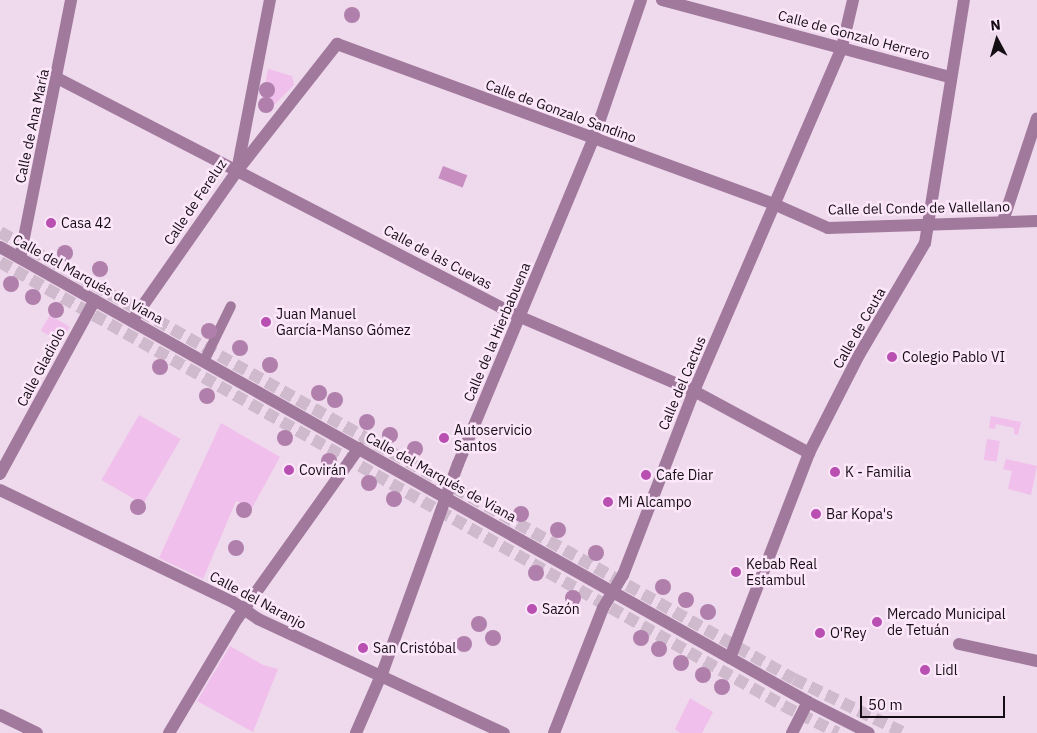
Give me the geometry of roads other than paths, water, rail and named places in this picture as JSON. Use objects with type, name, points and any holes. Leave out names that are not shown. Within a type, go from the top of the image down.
[{"type":"street","name":"Calle de Ana María","points":[[20,258],[58,78],[71,0]]},
{"type":"street","name":"Calle de Fereluz","points":[[132,321],[238,171],[270,0]]},
{"type":"street","name":"Calle de la Hierbabuena","points":[[356,733],[380,677],[447,497],[518,316],[593,140],[641,0]]},
{"type":"street","name":"Calle de Gonzalo Herrero","points":[[662,0],[950,77]]},
{"type":"street","name":"Calle del Cactus","points":[[554,733],[603,608],[623,574],[694,391],[776,205],[842,47],[853,0]]},
{"type":"street","name":"Calle de Ceuta","points":[[730,658],[810,453],[859,355],[925,243],[950,77],[964,0]]},
{"type":"street","name":"Calle de Gonzalo Sandino","points":[[238,171],[336,44],[593,140],[776,205]]},
{"type":"street","name":"Calle de las Cuevas","points":[[58,78],[518,316],[694,391],[810,453]]},
{"type":"street","points":[[1003,221],[1037,118]]},
{"type":"street","name":"Calle del Conde de Vallellano","points":[[776,205],[828,228],[929,223],[1037,221]]},
{"type":"street","name":"Calle del Marqués de Viana","points":[[0,247],[808,702],[869,733]]},
{"type":"street","name":"Calle Gladiolo","points":[[1,470],[95,300]]},
{"type":"street","points":[[169,733],[244,609],[358,448]]},
{"type":"street","name":"Calle del Naranjo","points":[[0,490],[244,609],[258,619],[504,733]]},
{"type":"street","points":[[959,644],[1037,661]]},
{"type":"street","points":[[792,733],[808,702]]},
{"type":"street","points":[[0,715],[37,733]]},
{"type":"lane","points":[[204,361],[231,306]]},
{"type":"tunnel","points":[[0,232],[794,679],[904,733]]},
{"type":"tunnel","points":[[0,262],[784,706],[838,733]]},
{"type":"place","name":"Casa 42","points":[[51,223]]},
{"type":"place","name":"Juan Manuel García-Manso Gómez","points":[[266,322]]},
{"type":"place","name":"Colegio Pablo VI","points":[[892,357]]},
{"type":"place","name":"Autoservicio Santos","points":[[444,438]]},
{"type":"place","name":"Covirán","points":[[289,470]]},
{"type":"place","name":"K - Familia","points":[[835,472]]},
{"type":"place","name":"Cafe Diar","points":[[646,475]]},
{"type":"place","name":"Mi Alcampo","points":[[608,502]]},
{"type":"place","name":"Bar Kopa's","points":[[816,514]]},
{"type":"place","name":"Kebab Real Estambul","points":[[736,572]]},
{"type":"place","name":"Sazón","points":[[532,609]]},
{"type":"place","name":"Mercado Municipal de Tetuán","points":[[877,622]]},
{"type":"place","name":"O'Rey","points":[[820,633]]},
{"type":"place","name":"San Cristóbal","points":[[363,648]]},
{"type":"place","name":"Lidl","points":[[925,670]]}]
